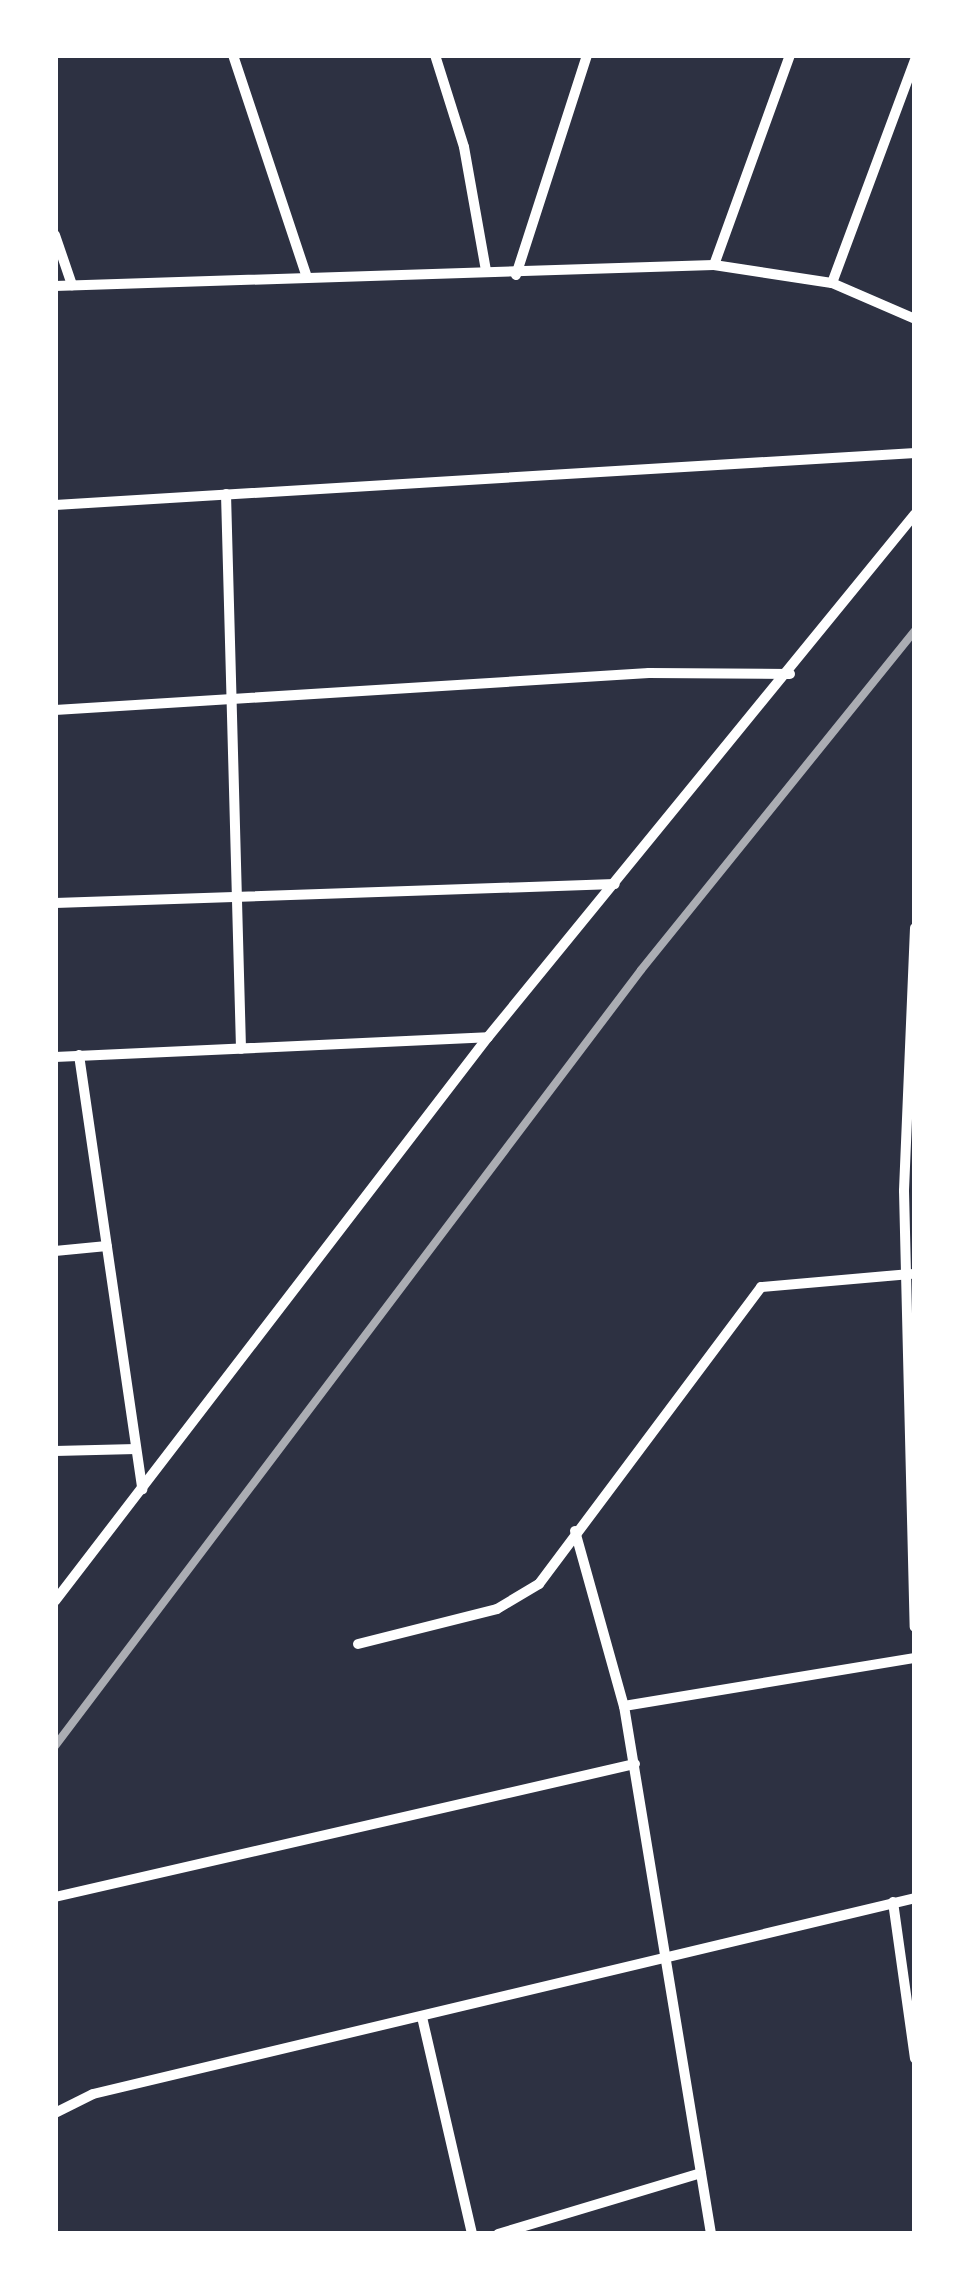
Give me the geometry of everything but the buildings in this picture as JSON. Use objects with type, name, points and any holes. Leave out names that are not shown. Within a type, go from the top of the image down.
[{"type":"street","points":[[233,55],[306,274]]},
{"type":"street","points":[[435,55],[464,147],[486,271]]},
{"type":"street","points":[[516,275],[586,55]]},
{"type":"street","points":[[714,265],[790,55]]},
{"type":"street","points":[[832,283],[915,60]]},
{"type":"street","points":[[55,235],[72,285]]},
{"type":"street","points":[[55,286],[306,274],[486,271],[516,275],[714,265],[832,283],[915,319]]},
{"type":"street","points":[[55,505],[915,452]]},
{"type":"street","points":[[226,494],[236,703],[241,1048]]},
{"type":"street","points":[[55,1601],[488,1037],[790,674],[915,514]]},
{"type":"street","points":[[55,710],[236,703],[649,673],[790,674]]},
{"type":"street","points":[[55,903],[616,884]]},
{"type":"street","points":[[915,928],[909,1190],[915,1627]]},
{"type":"street","points":[[55,1057],[488,1037]]},
{"type":"street","points":[[79,1055],[142,1489]]},
{"type":"street","points":[[55,1251],[107,1246]]},
{"type":"street","points":[[358,1644],[497,1608],[539,1584],[761,1287],[910,1274]]},
{"type":"street","points":[[55,1451],[136,1449]]},
{"type":"street","points":[[575,1532],[624,1706],[660,1953],[711,2234]]},
{"type":"street","points":[[624,1706],[915,1658]]},
{"type":"street","points":[[55,1897],[635,1764]]},
{"type":"street","points":[[55,2113],[93,2094],[422,2016],[660,1953],[915,1898]]},
{"type":"street","points":[[893,1902],[915,2058]]},
{"type":"street","points":[[422,2016],[472,2234]]},
{"type":"street","points":[[498,2234],[700,2173]]},
{"type":"railway","points":[[55,1746],[641,970],[915,631]]}]
